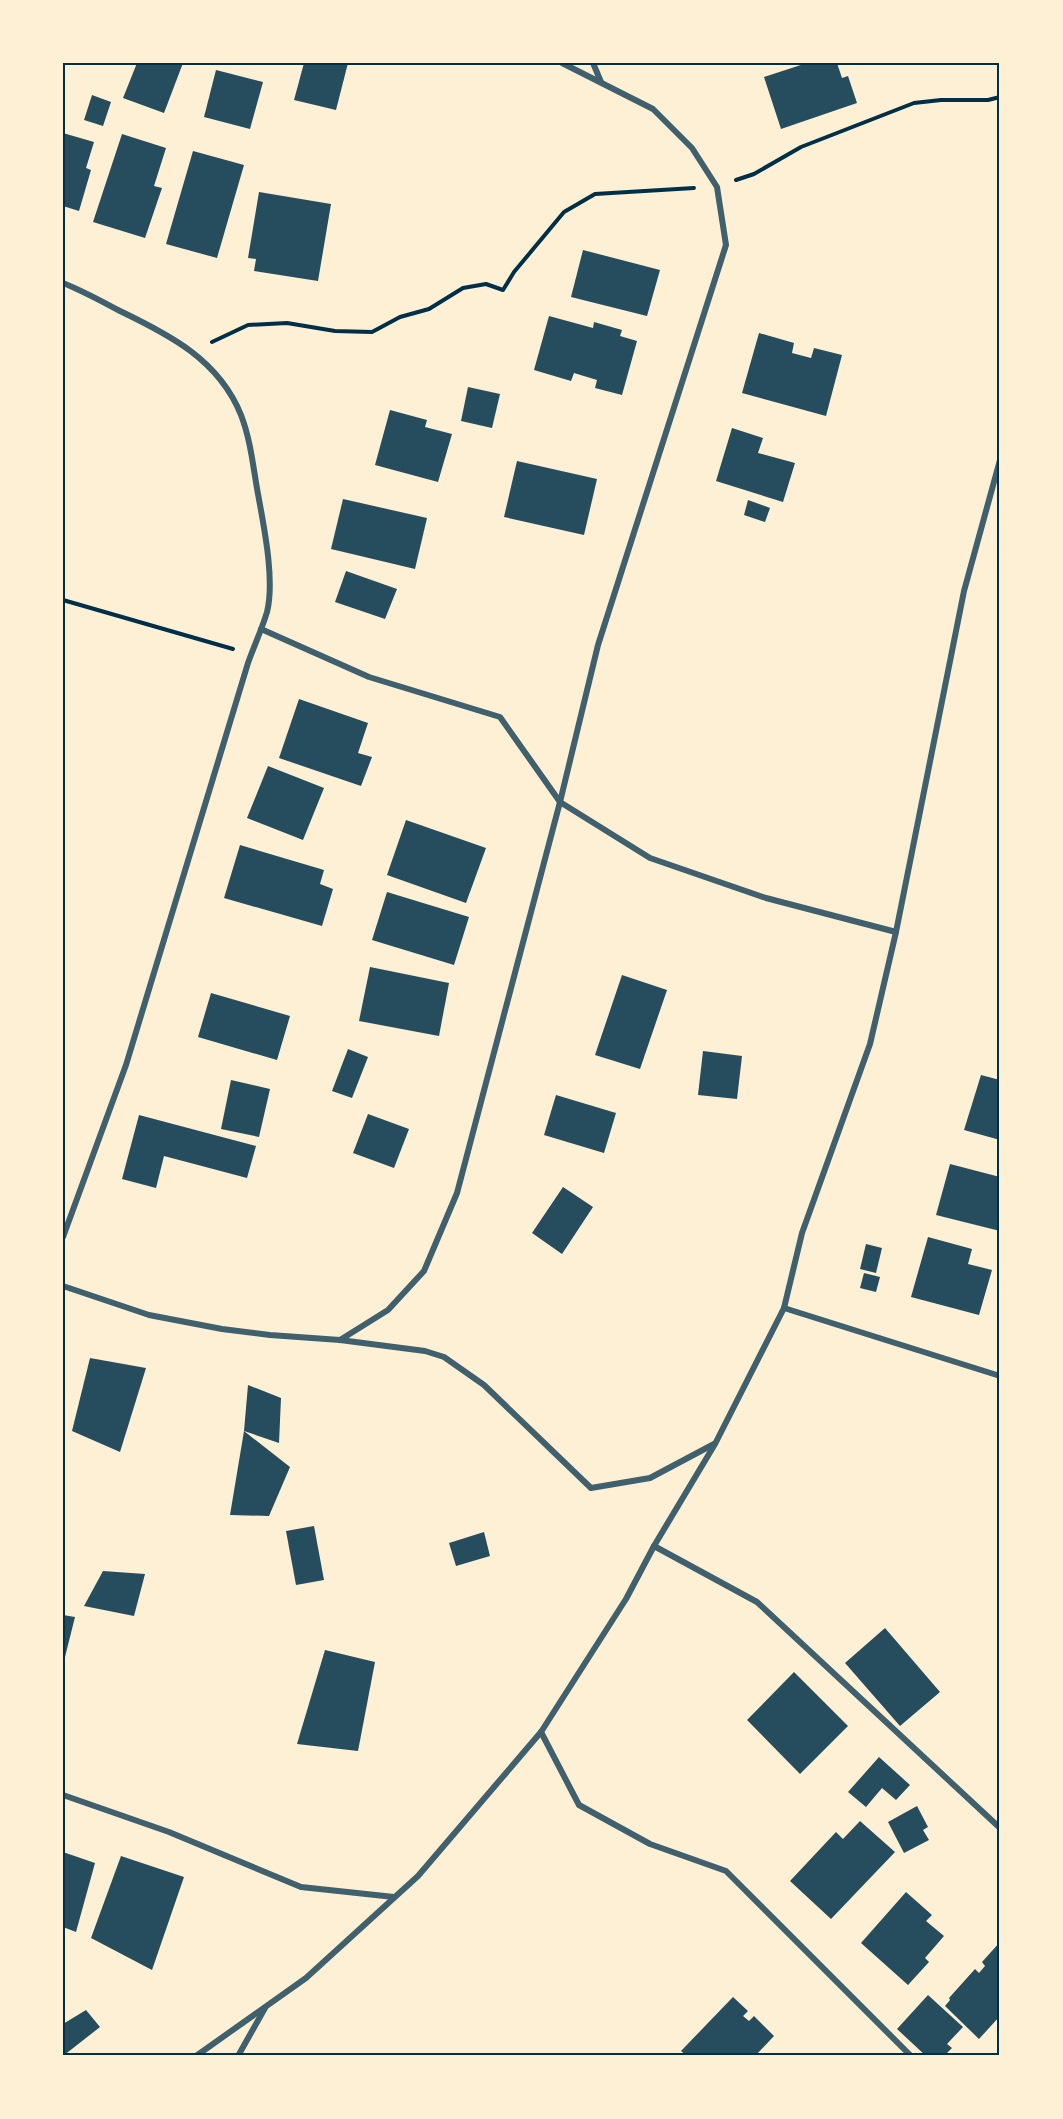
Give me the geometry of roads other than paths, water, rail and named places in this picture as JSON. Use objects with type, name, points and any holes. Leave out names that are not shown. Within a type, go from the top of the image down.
[{"type":"street","points":[[340,1340],[388,1310],[424,1270],[457,1193],[560,802],[598,645],[726,245],[717,187],[692,148],[653,109],[562,63]]},
{"type":"street","points":[[593,63],[601,83]]},
{"type":"street","points":[[63,283],[167,333],[194,351],[214,370],[230,392],[251,447],[267,545],[267,610],[251,654],[126,1065],[63,1238]]},
{"type":"street","points":[[196,2056],[306,1978],[418,1876],[541,1732],[626,1599],[654,1546],[715,1444],[784,1308],[802,1233],[870,1044],[896,932],[964,591],[1000,460]]},
{"type":"street","points":[[261,629],[369,677],[500,717],[560,802],[650,858],[766,898],[896,932]]},
{"type":"street","points":[[63,1286],[159,1317],[251,1333],[340,1340],[425,1351],[444,1357],[484,1384],[591,1488],[650,1478],[715,1444]]},
{"type":"street","points":[[784,1308],[1000,1376]]},
{"type":"street","points":[[654,1546],[757,1602],[1000,1828]]},
{"type":"street","points":[[541,1732],[579,1804],[650,1844],[726,1871],[911,2056]]},
{"type":"street","points":[[63,1796],[169,1832],[301,1887],[394,1897]]},
{"type":"street","points":[[238,2056],[267,2005]]}]
